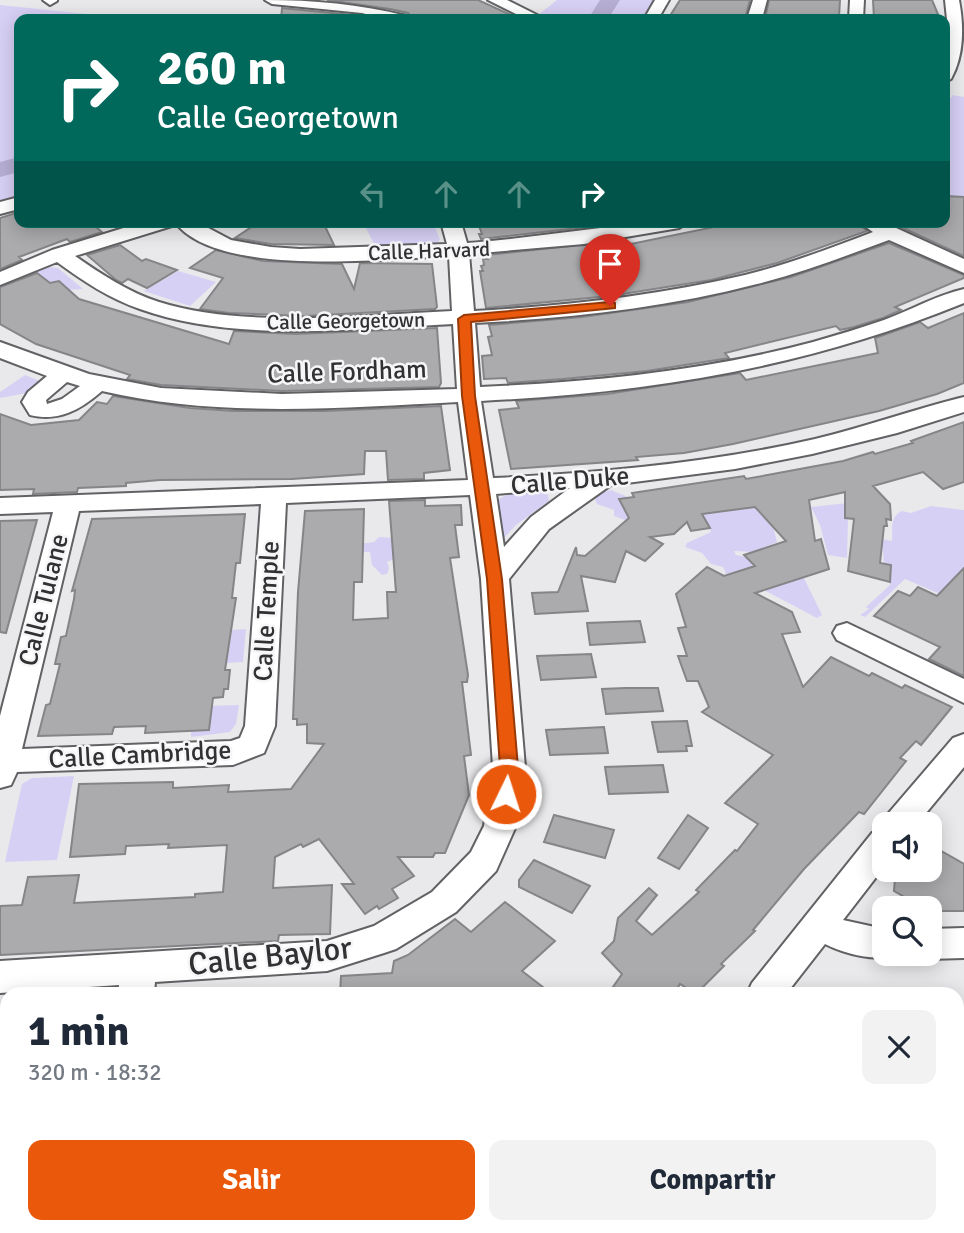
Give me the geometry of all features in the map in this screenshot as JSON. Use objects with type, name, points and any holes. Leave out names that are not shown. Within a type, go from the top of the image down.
[{"type":"street","points":[[272,0],[362,9],[382,14]]},
{"type":"street","points":[[495,0],[530,14]]},
{"type":"street","points":[[950,61],[957,40],[957,17],[952,0]]},
{"type":"street","points":[[0,279],[59,254],[145,228]]},
{"type":"street","name":"Calle Harvard","points":[[190,228],[229,245],[271,254],[300,256],[459,250],[597,238],[648,228]]},
{"type":"street","name":"Calle Baylor","points":[[0,977],[138,981],[327,956],[359,948],[384,937],[444,902],[484,861],[500,826],[509,767],[495,579],[469,396],[459,250],[453,228]]},
{"type":"street","points":[[879,228],[964,267]]},
{"type":"street","name":"Calle Georgetown","points":[[59,254],[101,285],[153,307],[184,314],[264,323],[464,319],[585,309],[684,294],[805,264],[889,233]]},
{"type":"street","name":"Calle Fordham","points":[[0,349],[63,374],[149,394],[242,403],[469,396],[573,390],[697,374],[838,342],[891,326],[964,295]]},
{"type":"street","points":[[63,374],[36,397],[34,402],[38,410],[45,412],[62,409],[97,383]]},
{"type":"street","name":"Calle Duke","points":[[0,506],[605,480],[742,461],[839,440],[964,404]]},
{"type":"street","points":[[495,579],[521,540],[534,526],[605,480]]},
{"type":"street","name":"Calle Temple","points":[[260,726],[274,495]]},
{"type":"street","name":"Calle Tulane","points":[[2,769],[68,504]]},
{"type":"street","points":[[847,633],[964,692]]},
{"type":"street","name":"Calle Cambridge","points":[[2,769],[233,753],[253,746],[260,726]]},
{"type":"street","points":[[908,812],[964,746]]},
{"type":"street","points":[[771,987],[872,858]]},
{"type":"street","points":[[821,925],[845,937],[872,942]]},
{"type":"street","points":[[942,944],[964,943]]},
{"type":"shaded area","points":[[557,0],[669,0],[663,14],[539,14]]},
{"type":"shaded area","points":[[0,5],[86,14],[14,14],[14,200],[0,204]]},
{"type":"shaded area","points":[[953,95],[964,97],[964,196],[950,196]]},
{"type":"shaded area","points":[[366,228],[435,228],[440,240],[436,243],[375,246]]},
{"type":"shaded area","points":[[48,267],[58,268],[83,289],[67,290],[55,281],[50,283],[43,277],[36,280],[30,275]]},
{"type":"shaded area","points":[[178,271],[216,282],[190,306],[144,291]]},
{"type":"shaded area","points":[[25,375],[40,381],[27,393],[0,398],[0,392]]},
{"type":"shaded area","points":[[611,490],[631,501],[632,519],[625,520],[614,516],[614,510],[597,504],[595,499],[599,493]]},
{"type":"shaded area","points":[[541,492],[548,495],[549,501],[516,525],[502,540],[494,505],[498,500],[509,495]]},
{"type":"shaded area","points":[[848,503],[845,518],[848,518],[847,558],[828,555],[820,525],[811,507]]},
{"type":"shaded area","points":[[931,506],[964,510],[964,568],[940,594],[905,579],[865,617],[860,615],[869,609],[866,607],[890,585],[891,565],[884,564],[882,539],[892,541],[892,524],[895,517],[902,511],[911,513]]},
{"type":"shaded area","points":[[756,507],[774,530],[777,542],[754,552],[734,551],[736,555],[746,557],[754,567],[726,574],[723,567],[711,564],[702,553],[685,547],[687,543],[711,532],[703,514]]},
{"type":"shaded area","points":[[379,537],[393,538],[397,558],[387,562],[387,574],[382,575],[372,565],[370,552],[360,552],[359,544],[374,542]]},
{"type":"shaded area","points":[[784,578],[791,581],[804,578],[822,615],[817,618],[760,588]]},
{"type":"shaded area","points":[[246,629],[243,662],[227,663],[232,630]]},
{"type":"shaded area","points":[[239,705],[236,724],[230,732],[191,737],[191,731],[204,730],[208,706]]},
{"type":"shaded area","points":[[74,776],[57,860],[5,862],[22,784],[32,778]]},
{"type":"building","points":[[327,0],[478,0],[509,14],[409,14]]},
{"type":"building","points":[[680,0],[750,0],[746,14],[671,14]]},
{"type":"building","points":[[769,0],[840,0],[839,14],[766,14]]},
{"type":"building","points":[[873,0],[932,0],[938,14],[874,14]]},
{"type":"building","points":[[282,8],[342,14],[281,14]]},
{"type":"building","points":[[950,196],[964,197],[964,256],[903,228],[950,228]]},
{"type":"building","points":[[14,214],[14,228],[97,228],[102,232],[70,242],[67,239],[19,257],[22,260],[0,269],[0,218]]},
{"type":"building","points":[[250,228],[326,228],[334,245],[271,244],[235,238]]},
{"type":"building","points":[[480,228],[578,228],[481,239],[479,234],[482,234]]},
{"type":"building","points":[[709,228],[864,228],[867,231],[777,263],[711,280],[610,296],[486,308],[480,271],[483,271],[481,266],[484,265],[483,259],[488,259],[487,255],[616,241],[618,245]]},
{"type":"building","points":[[889,243],[964,275],[964,278],[895,307],[901,310],[883,318],[854,327],[840,330],[836,326],[725,353],[729,358],[647,371],[563,379],[508,383],[506,378],[484,379],[482,356],[492,355],[488,337],[492,336],[489,325],[582,317],[688,302],[791,277]]},
{"type":"building","points":[[120,245],[142,261],[146,259],[177,270],[147,288],[128,279],[122,283],[116,280],[87,255]]},
{"type":"building","points":[[216,250],[263,261],[342,264],[354,289],[360,263],[432,264],[437,307],[304,316],[200,309],[223,278],[190,268]]},
{"type":"building","points":[[37,273],[50,283],[59,281],[79,299],[229,344],[234,331],[295,334],[437,328],[441,383],[439,387],[282,391],[161,385],[127,379],[130,375],[36,344],[0,324],[0,287]]},
{"type":"building","points":[[964,313],[964,383],[937,394],[879,411],[684,453],[636,457],[638,460],[511,469],[499,410],[519,408],[516,401],[607,394],[740,373],[746,380],[878,353],[875,338],[920,322],[928,328]]},
{"type":"building","points":[[113,396],[190,408],[234,411],[324,411],[441,406],[450,470],[424,473],[424,479],[388,480],[386,451],[365,451],[364,474],[292,479],[160,480],[126,483],[126,486],[78,488],[77,492],[33,494],[34,489],[0,490],[0,414],[31,425],[79,420],[97,402],[107,404]]},
{"type":"building","points":[[964,422],[964,482],[943,489],[923,472],[873,486],[890,504],[891,520],[886,519],[887,526],[884,526],[880,563],[891,565],[890,582],[848,571],[854,519],[845,518],[845,492],[809,500],[815,541],[821,539],[829,569],[755,593],[792,612],[800,632],[782,634],[803,687],[831,657],[869,676],[872,673],[902,688],[905,685],[952,707],[921,745],[916,741],[900,758],[906,761],[864,814],[859,812],[804,869],[753,930],[755,931],[721,964],[724,966],[703,987],[685,987],[680,984],[678,987],[613,987],[622,974],[602,953],[614,941],[618,918],[649,888],[657,895],[636,921],[652,935],[699,892],[696,890],[735,850],[737,851],[758,824],[725,803],[773,755],[702,712],[709,707],[698,681],[687,681],[678,656],[687,656],[678,628],[686,627],[676,594],[707,567],[724,576],[755,566],[744,555],[786,541],[755,507],[702,514],[710,528],[691,531],[687,522],[674,534],[650,537],[663,544],[645,561],[626,551],[615,582],[581,576],[588,611],[535,614],[532,593],[558,592],[576,547],[577,555],[585,556],[629,518],[619,499],[634,497],[632,493],[744,476],[746,479],[843,461],[913,443],[911,441]]},
{"type":"building","points":[[425,500],[425,506],[461,505],[462,525],[455,525],[459,557],[450,558],[468,675],[467,682],[462,682],[471,755],[464,756],[469,795],[445,853],[435,853],[433,857],[398,857],[414,876],[392,889],[398,898],[365,914],[342,884],[354,884],[319,839],[303,847],[301,844],[275,857],[273,888],[332,885],[330,934],[279,935],[278,941],[0,955],[0,906],[22,905],[28,877],[79,875],[74,903],[195,897],[195,894],[223,892],[227,845],[168,848],[169,844],[126,846],[125,854],[70,857],[79,784],[173,782],[173,788],[229,785],[228,792],[291,789],[324,744],[307,743],[307,724],[297,725],[297,719],[293,719],[298,592],[305,511],[364,509],[362,582],[354,582],[353,620],[388,618],[387,592],[396,592],[389,501]]},
{"type":"building","points":[[245,514],[240,563],[236,563],[232,598],[236,598],[225,670],[230,670],[228,689],[224,689],[223,697],[213,698],[209,730],[145,733],[146,726],[114,727],[112,734],[38,736],[46,705],[50,704],[60,664],[55,664],[61,637],[66,636],[75,590],[72,591],[92,519]]},
{"type":"building","points":[[37,520],[6,633],[0,632],[0,521]]},
{"type":"building","points":[[964,568],[964,676],[929,659],[940,647],[874,616],[898,591],[910,596],[918,587],[937,596]]},
{"type":"building","points":[[640,621],[645,642],[590,645],[587,623]]},
{"type":"building","points":[[591,654],[596,677],[541,680],[537,656]]},
{"type":"building","points":[[658,688],[663,711],[606,714],[602,689]]},
{"type":"building","points":[[687,721],[692,746],[686,746],[687,751],[658,752],[652,722]]},
{"type":"building","points":[[604,727],[608,753],[550,755],[546,730]]},
{"type":"building","points":[[663,765],[668,792],[609,794],[605,767]]},
{"type":"building","points":[[554,815],[614,830],[605,858],[544,842]]},
{"type":"building","points":[[688,815],[708,828],[679,869],[658,858]]},
{"type":"building","points":[[942,851],[964,864],[964,911],[942,911],[942,896],[903,896],[894,891],[895,882],[942,882]]},
{"type":"building","points":[[534,860],[590,886],[572,913],[519,887],[519,880]]},
{"type":"building","points":[[505,902],[555,941],[522,971],[543,987],[340,987],[341,976],[392,973],[394,961],[408,955],[455,919],[471,932]]},
{"type":"waterway","points":[[601,14],[610,0]]},
{"type":"waterway","points":[[0,170],[14,166]]},
{"type":"route","points":[[506,794],[509,767],[495,579],[469,396],[464,319],[610,306]]}]
